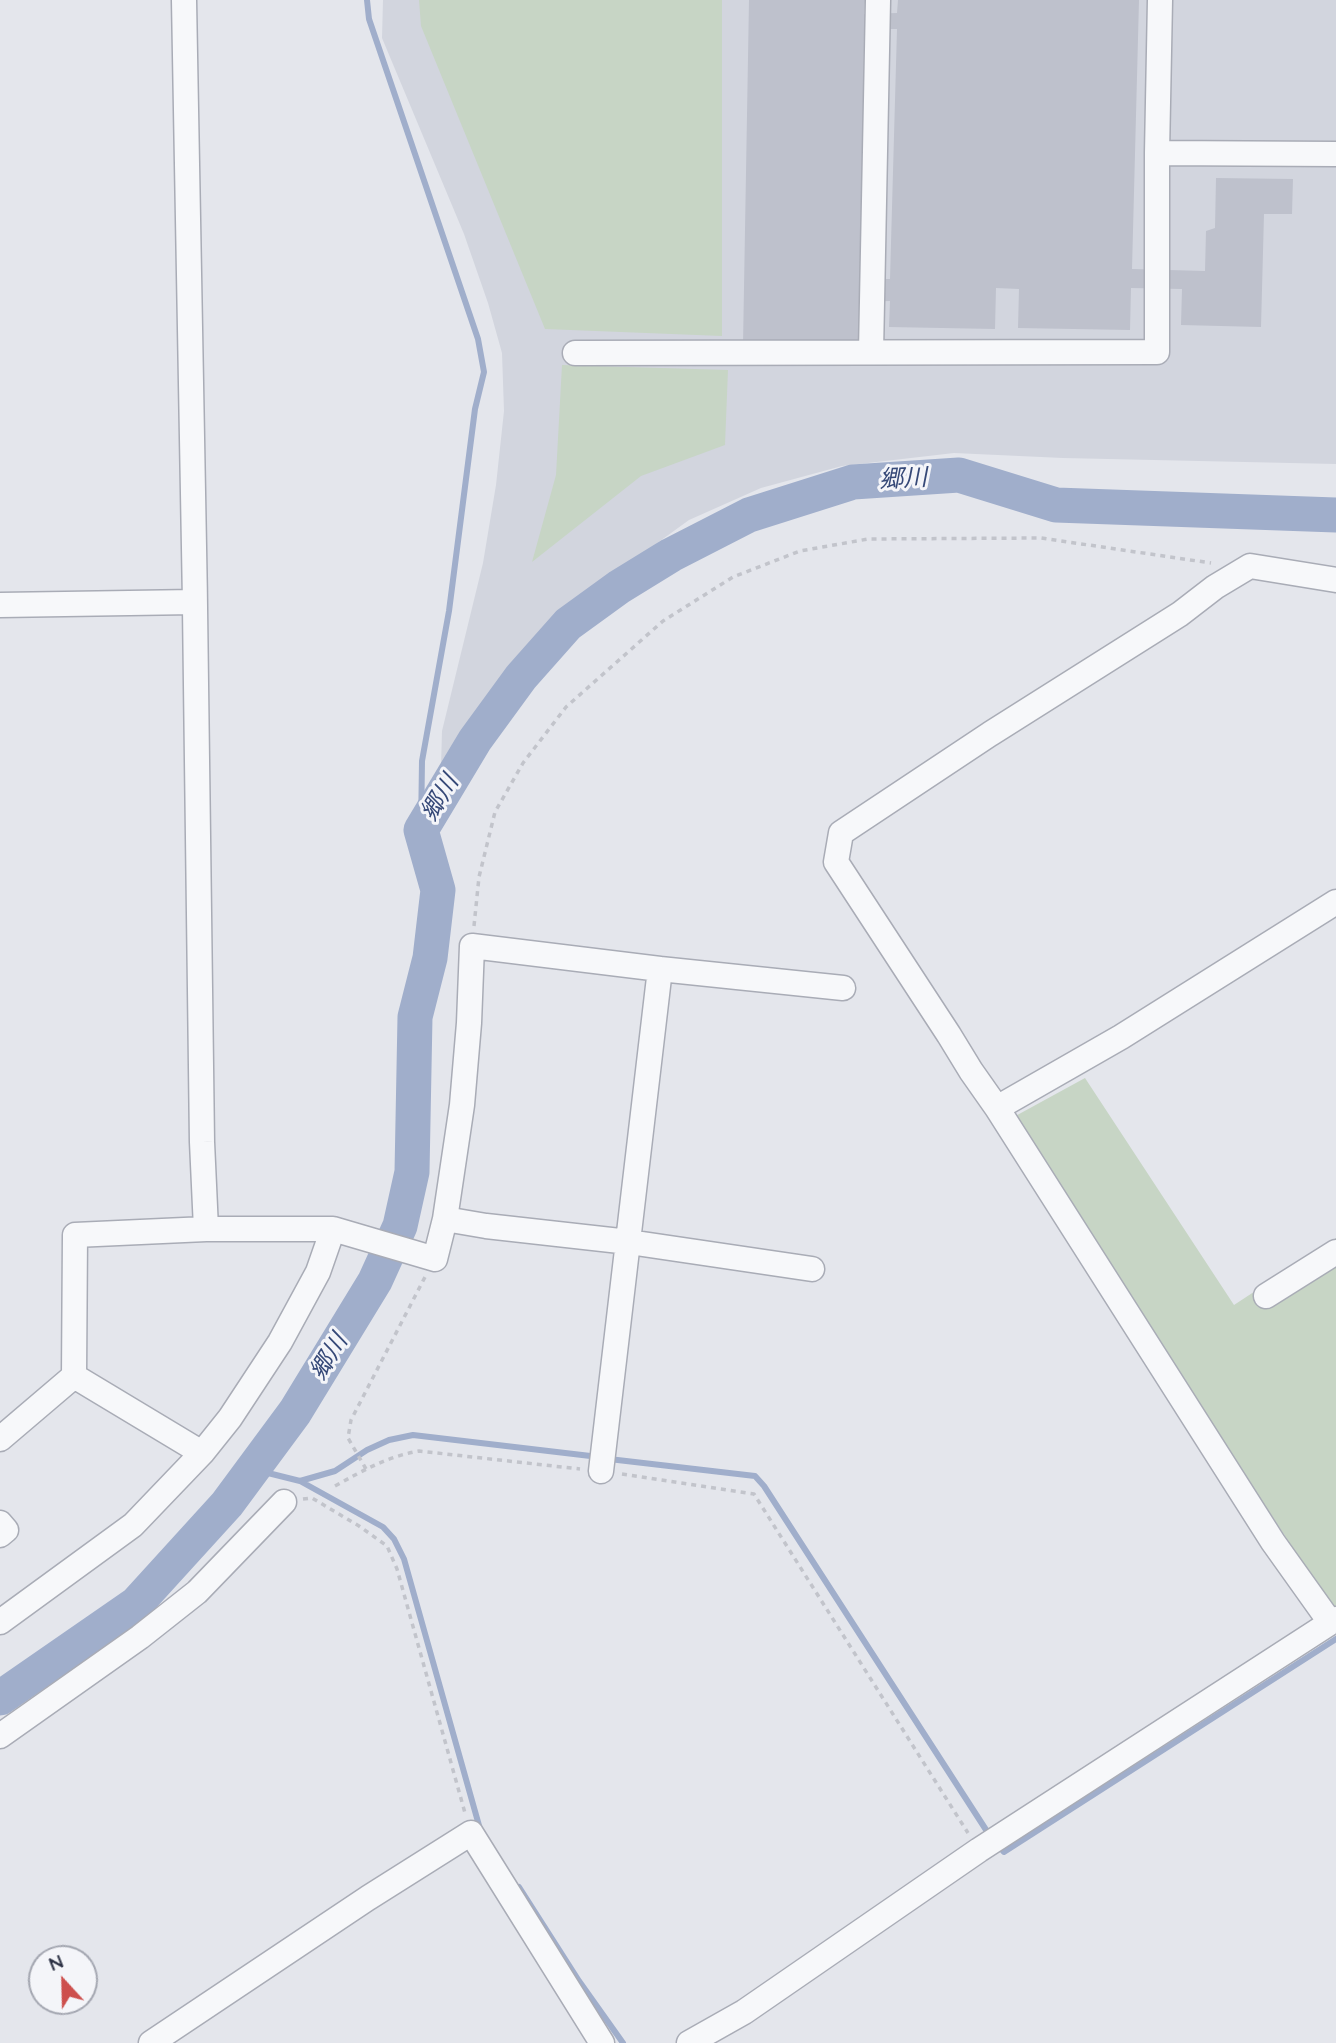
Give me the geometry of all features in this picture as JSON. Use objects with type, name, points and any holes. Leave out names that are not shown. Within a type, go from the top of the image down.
[{"type":"street","points":[[184,0],[194,424],[202,1142],[206,1230]]},
{"type":"street","points":[[871,352],[878,0]]},
{"type":"street","points":[[575,353],[1157,352],[1160,0]]},
{"type":"street","points":[[1157,153],[1336,154]]},
{"type":"street","points":[[689,2043],[744,2012],[979,1850],[1333,1621],[1273,1542],[997,1108],[836,862],[841,833],[1250,566],[1336,580]]},
{"type":"street","points":[[0,605],[194,602]]},
{"type":"street","points":[[997,1108],[1121,1037],[1336,902]]},
{"type":"street","points":[[0,1439],[74,1376],[75,1235],[333,1229],[435,1259],[445,1219],[462,1105],[472,946],[843,988]]},
{"type":"street","points":[[601,1471],[660,969]]},
{"type":"street","points":[[445,1219],[812,1269]]},
{"type":"street","points":[[0,1622],[133,1525],[202,1453],[230,1418],[280,1342],[317,1272],[333,1229]]},
{"type":"street","points":[[1266,1296],[1336,1252]]},
{"type":"street","points":[[74,1376],[202,1453]]},
{"type":"street","points":[[0,1736],[140,1637],[197,1592],[284,1502]]},
{"type":"street","points":[[0,1523],[6,1530],[0,1535]]},
{"type":"street","points":[[151,2043],[368,1898],[471,1833],[602,2043]]},
{"type":"path","points":[[472,946],[479,877],[495,812],[523,763],[566,706],[663,621],[733,578],[800,551],[867,539],[1041,538],[1247,568]]},
{"type":"path","points":[[366,1469],[348,1437],[351,1420],[435,1259]]},
{"type":"path","points":[[335,1486],[394,1456],[419,1451],[601,1471],[754,1494],[979,1850]]},
{"type":"path","points":[[284,1502],[312,1498],[387,1546],[397,1569],[471,1833]]},
{"type":"shaded area","points":[[383,0],[1336,0],[1336,464],[954,453],[842,466],[761,488],[689,520],[602,583],[519,660],[441,767],[442,731],[483,563],[496,485],[504,411],[502,353],[464,234],[382,38]]},
{"type":"green space","points":[[419,0],[722,0],[722,336],[545,329],[421,26]]},
{"type":"green space","points":[[562,365],[728,370],[725,445],[641,476],[532,562],[556,475]]},
{"type":"green space","points":[[1085,1078],[1234,1305],[1336,1238],[1334,1611],[1010,1119]]},
{"type":"water","points":[[129,1606],[0,1710],[0,1682],[80,1638]]},
{"type":"building","points":[[749,0],[865,0],[864,14],[897,13],[898,0],[1139,0],[1132,269],[1205,271],[1206,231],[1215,228],[1216,178],[1293,179],[1292,214],[1264,214],[1261,327],[1181,325],[1182,289],[1131,288],[1130,330],[1018,328],[1019,289],[996,288],[995,329],[889,327],[890,301],[861,302],[861,343],[743,345]],"holes":[[[864,29],[897,29],[890,279],[862,279]]]},
{"type":"waterway","points":[[367,0],[369,19],[478,339],[484,372],[475,409],[449,611],[422,761],[421,830]]},
{"type":"waterway","name":"郷川","points":[[0,1698],[136,1604],[227,1504],[295,1412],[375,1281],[400,1226],[412,1172],[415,1017],[430,958],[438,890],[421,830],[475,740],[521,677],[568,624],[619,587],[671,555],[749,515],[853,482],[959,475],[1056,505],[1336,515]]},
{"type":"waterway","points":[[300,1481],[335,1471],[367,1450],[389,1440],[413,1435],[599,1457]]},
{"type":"waterway","points":[[609,1459],[755,1476],[990,1836]]},
{"type":"waterway","points":[[252,1469],[300,1481],[383,1527],[394,1539],[404,1559],[480,1829]]},
{"type":"waterway","points":[[997,1844],[1004,1852],[1336,1639]]},
{"type":"waterway","points":[[519,1887],[579,1981],[623,2043]]}]
